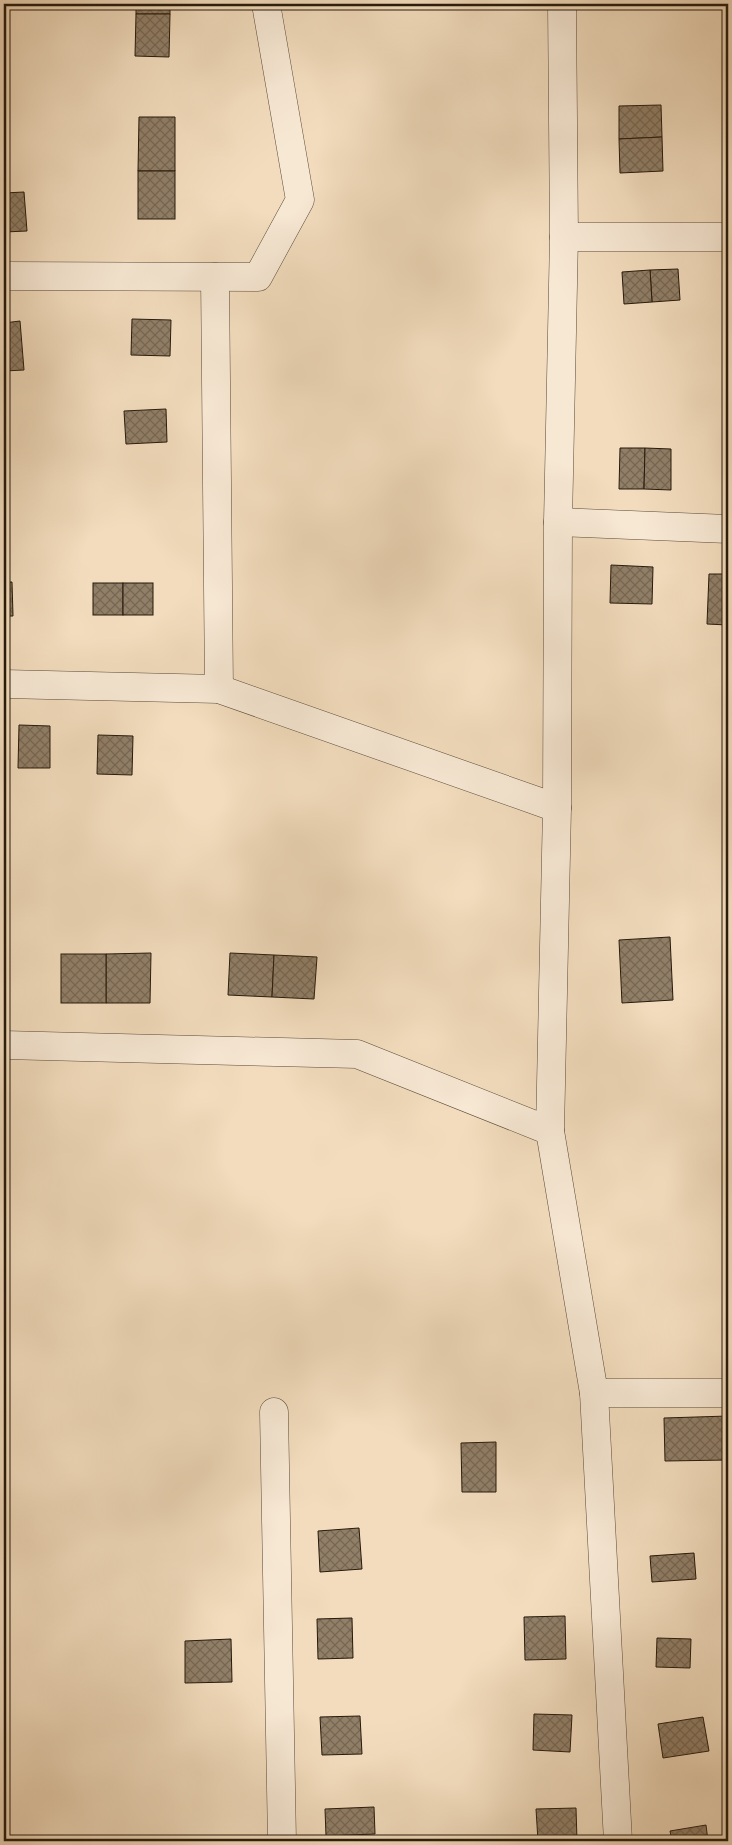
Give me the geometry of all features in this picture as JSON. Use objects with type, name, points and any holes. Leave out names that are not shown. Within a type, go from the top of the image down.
[{"type":"street","points":[[4,276],[258,277],[300,200],[266,4]]},
{"type":"street","points":[[562,4],[564,237],[558,522],[557,808],[550,1131],[594,1393],[618,1841]]},
{"type":"street","points":[[564,237],[728,237]]},
{"type":"street","points":[[215,277],[219,689]]},
{"type":"street","points":[[558,522],[728,529]]},
{"type":"street","points":[[4,684],[219,689],[557,808]]},
{"type":"street","points":[[4,1045],[357,1054],[550,1131]]},
{"type":"street","points":[[594,1393],[728,1393]]},
{"type":"street","points":[[274,1412],[282,1841]]},
{"type":"building","points":[[136,4],[170,4],[170,14],[136,14]]},
{"type":"building","points":[[136,14],[170,14],[169,57],[135,56]]},
{"type":"building","points":[[661,105],[662,137],[619,139],[619,106]]},
{"type":"building","points":[[139,117],[175,117],[175,171],[138,171]]},
{"type":"building","points":[[662,137],[663,171],[620,173],[619,139]]},
{"type":"building","points":[[138,171],[175,171],[175,219],[138,219]]},
{"type":"building","points":[[24,192],[27,231],[4,232],[4,193]]},
{"type":"building","points":[[678,269],[680,300],[652,302],[650,270]]},
{"type":"building","points":[[650,270],[652,302],[624,304],[622,272]]},
{"type":"building","points":[[132,319],[171,320],[170,356],[131,355]]},
{"type":"building","points":[[20,321],[24,370],[4,371],[4,323]]},
{"type":"building","points":[[166,409],[167,442],[126,444],[124,411]]},
{"type":"building","points":[[620,448],[645,448],[644,489],[619,489]]},
{"type":"building","points":[[645,448],[671,449],[671,490],[644,489]]},
{"type":"building","points":[[611,565],[653,567],[652,604],[610,603]]},
{"type":"building","points":[[709,574],[728,574],[728,625],[707,624]]},
{"type":"building","points":[[4,582],[12,582],[13,616],[4,616]]},
{"type":"building","points":[[93,583],[123,583],[123,615],[93,615]]},
{"type":"building","points":[[123,583],[153,583],[153,615],[123,615]]},
{"type":"building","points":[[19,725],[50,726],[50,768],[18,768]]},
{"type":"building","points":[[98,735],[133,736],[132,775],[97,774]]},
{"type":"building","points":[[670,937],[673,1000],[622,1003],[619,940]]},
{"type":"building","points":[[151,953],[150,1003],[106,1003],[106,954]]},
{"type":"building","points":[[230,953],[274,955],[272,997],[228,995]]},
{"type":"building","points":[[61,954],[106,954],[106,1003],[61,1003]]},
{"type":"building","points":[[274,955],[317,957],[314,999],[272,997]]},
{"type":"building","points":[[728,1416],[728,1460],[665,1461],[664,1418]]},
{"type":"building","points":[[496,1442],[496,1492],[462,1492],[461,1443]]},
{"type":"building","points":[[359,1528],[362,1569],[320,1572],[318,1531]]},
{"type":"building","points":[[694,1553],[696,1579],[652,1582],[650,1556]]},
{"type":"building","points":[[565,1616],[566,1659],[525,1660],[524,1617]]},
{"type":"building","points":[[352,1618],[353,1658],[318,1659],[317,1619]]},
{"type":"building","points":[[657,1638],[691,1639],[690,1668],[656,1667]]},
{"type":"building","points":[[231,1639],[232,1682],[185,1683],[185,1641]]},
{"type":"building","points":[[534,1714],[572,1715],[570,1752],[533,1750]]},
{"type":"building","points":[[360,1716],[362,1754],[322,1755],[320,1717]]},
{"type":"building","points":[[703,1717],[709,1751],[663,1758],[658,1724]]},
{"type":"building","points":[[374,1807],[375,1834],[326,1836],[325,1809]]},
{"type":"building","points":[[576,1808],[577,1841],[538,1841],[536,1809]]},
{"type":"building","points":[[706,1825],[708,1841],[672,1841],[670,1831]]}]
